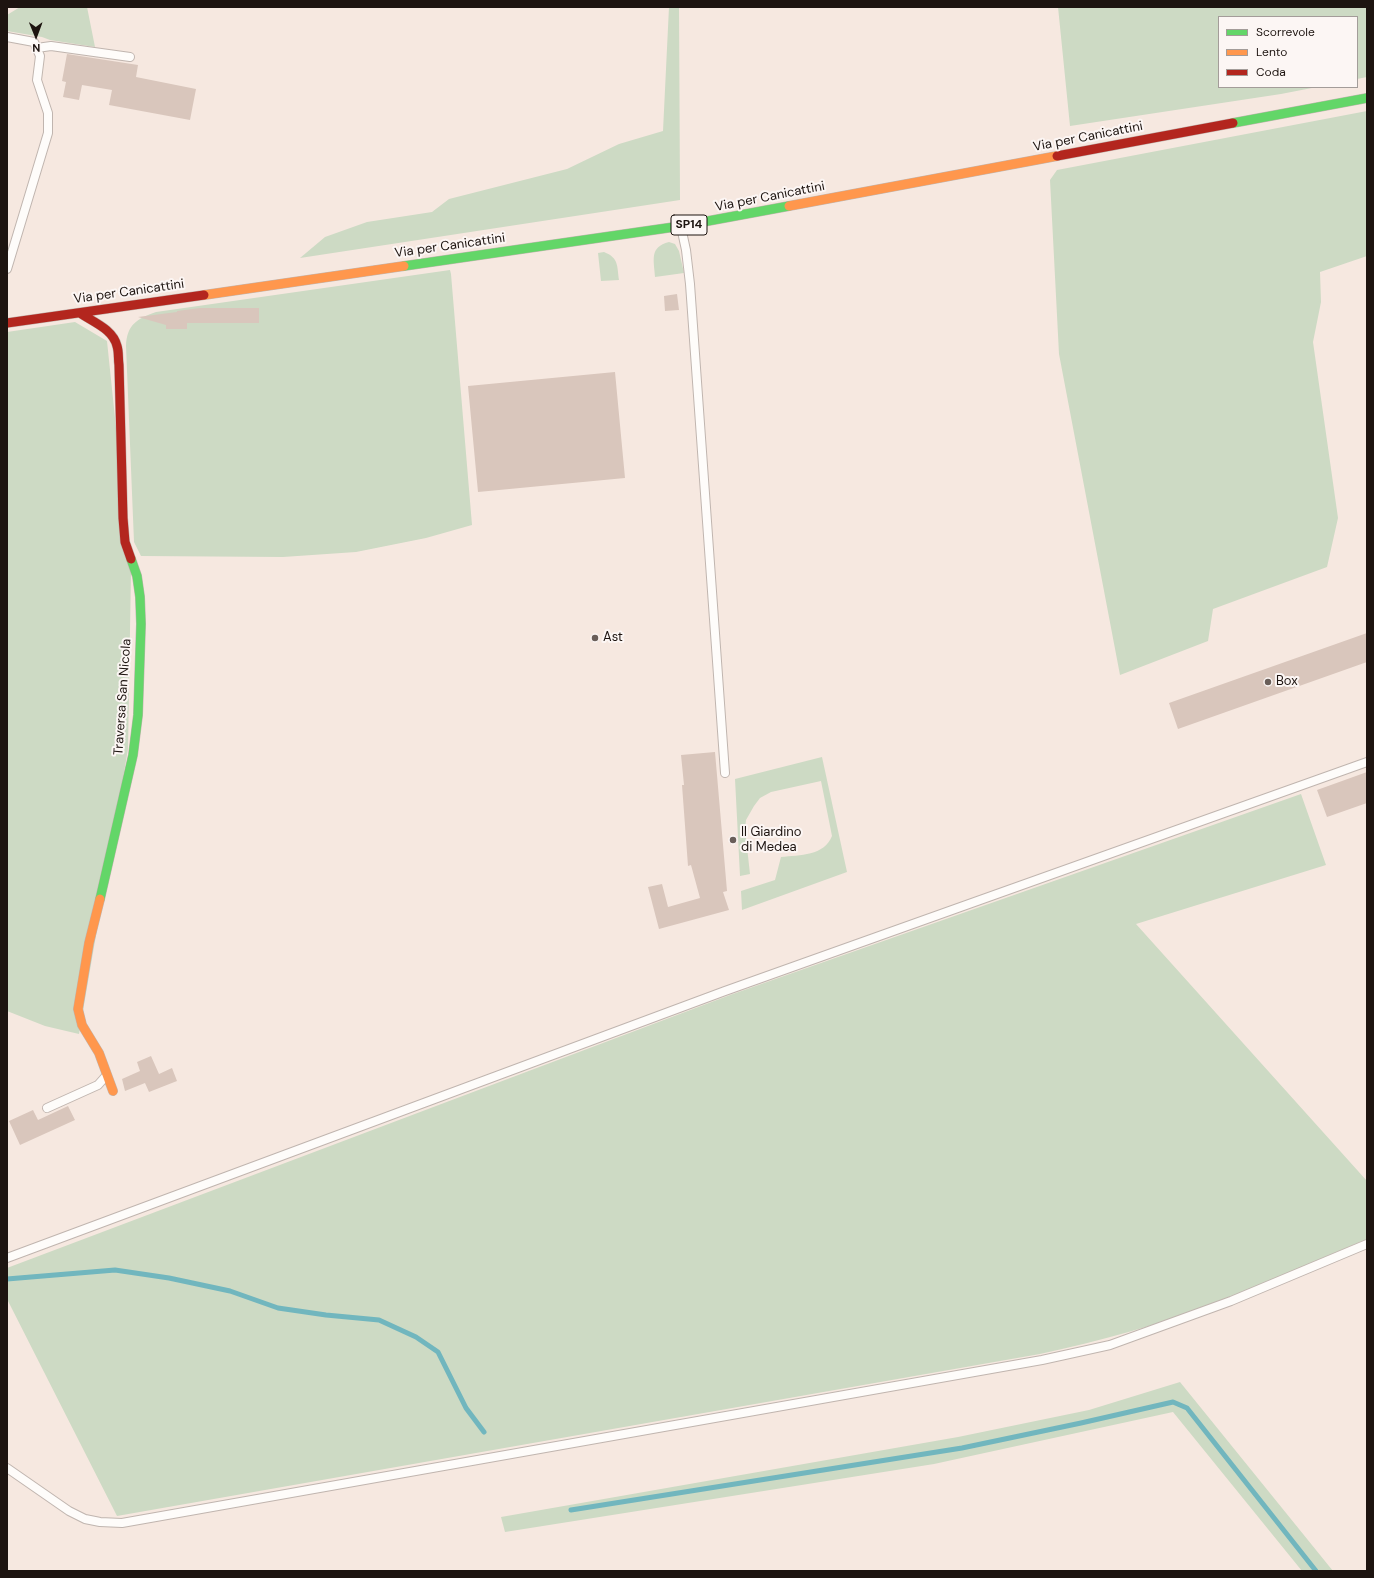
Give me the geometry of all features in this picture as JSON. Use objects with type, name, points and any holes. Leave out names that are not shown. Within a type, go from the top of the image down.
[{"type":"main road","name":"Via per Canicattini","points":[[7,323],[681,226],[1367,98]]},
{"type":"main road","name":"Traversa San Nicola","points":[[80,313],[112,335],[117,346],[119,366],[123,518],[126,542],[137,576],[141,604],[138,715],[133,755],[113,846],[89,943],[78,1009],[82,1025],[99,1053],[113,1091]]},
{"type":"lane","points":[[7,37],[34,42],[40,56],[37,80],[48,113],[48,133],[7,269]]},
{"type":"lane","points":[[37,48],[52,46],[130,57]]},
{"type":"lane","points":[[681,226],[686,250],[690,284],[725,773]]},
{"type":"lane","points":[[7,1258],[718,993],[1367,762]]},
{"type":"lane","points":[[47,1108],[98,1085],[107,1075]]},
{"type":"lane","points":[[7,1468],[69,1511],[85,1519],[100,1522],[122,1523],[1042,1360],[1110,1345],[1231,1301],[1367,1244]]},
{"type":"green space","points":[[20,7],[87,7],[95,47],[7,31],[7,15]]},
{"type":"green space","points":[[669,7],[679,7],[680,200],[300,258],[325,237],[367,222],[432,212],[449,199],[567,169],[619,144],[663,131]]},
{"type":"green space","points":[[1058,7],[1367,7],[1367,77],[1358,79],[1358,16],[1218,16],[1218,88],[1312,88],[1070,126]]},
{"type":"green space","points":[[1367,111],[1367,256],[1320,272],[1321,302],[1313,342],[1338,518],[1327,567],[1213,609],[1208,641],[1120,675],[1059,354],[1050,180],[1057,170]]},
{"type":"green space","points":[[669,242],[675,244],[679,251],[684,273],[655,277],[654,255],[658,247]]},
{"type":"green space","points":[[604,252],[609,254],[615,260],[619,280],[601,281],[598,253]]},
{"type":"green space","points":[[450,270],[472,525],[426,538],[356,552],[283,557],[141,556],[134,542],[126,346],[128,332],[134,323],[143,317],[156,312]]},
{"type":"green space","points":[[75,322],[107,341],[131,572],[128,749],[79,1034],[45,1026],[7,1011],[7,332]]},
{"type":"green space","points":[[822,757],[847,872],[742,910],[741,891],[775,880],[781,857],[803,855],[817,851],[828,843],[832,836],[821,781],[771,792],[760,798],[746,820],[745,829],[750,874],[740,876],[735,779]]},
{"type":"green space","points":[[1301,794],[1326,865],[1136,924],[1367,1181],[1367,1239],[1215,1303],[1129,1332],[1040,1354],[117,1516],[7,1299],[7,1268],[730,995]]},
{"type":"green space","points":[[1180,1382],[1333,1571],[1302,1571],[1173,1412],[934,1464],[505,1532],[501,1517],[958,1437],[1089,1410]]},
{"type":"building","points":[[67,54],[138,65],[136,77],[196,89],[190,120],[109,105],[112,90],[82,85],[79,100],[63,97],[66,82],[62,81]]},
{"type":"building","points":[[677,294],[679,310],[665,311],[664,296]]},
{"type":"building","points":[[200,308],[259,308],[259,323],[187,323],[187,329],[166,329],[166,325],[138,317],[177,312]]},
{"type":"building","points":[[615,372],[625,478],[478,492],[468,386]]},
{"type":"building","name":"Box","points":[[1367,633],[1367,662],[1178,729],[1169,703]]},
{"type":"building","points":[[715,752],[727,891],[723,892],[729,910],[659,929],[648,887],[662,884],[668,907],[700,898],[691,865],[688,866],[681,755]]},
{"type":"building","points":[[1367,772],[1367,803],[1327,817],[1317,790]]},
{"type":"building","points":[[151,1056],[159,1074],[172,1068],[177,1081],[149,1092],[145,1083],[125,1091],[122,1079],[140,1071],[137,1062]]},
{"type":"building","points":[[68,1106],[75,1120],[20,1145],[9,1121],[33,1110],[38,1120]]},
{"type":"waterway","points":[[7,1279],[115,1270],[169,1278],[230,1291],[278,1308],[326,1315],[379,1320],[416,1337],[438,1352],[466,1408],[484,1432]]},
{"type":"waterway","points":[[571,1510],[962,1448],[1173,1402],[1187,1408],[1316,1571]]},
{"type":"traffic: fast","points":[[1233,123],[1367,98]]},
{"type":"traffic: fast","points":[[404,266],[681,226],[789,206]]},
{"type":"traffic: fast","points":[[100,899],[133,755],[138,715],[141,624],[140,597],[137,576],[131,559]]},
{"type":"traffic: slow","points":[[789,206],[1057,156]]},
{"type":"traffic: slow","points":[[204,295],[404,266]]},
{"type":"traffic: slow","points":[[100,899],[89,943],[78,1009],[82,1025],[99,1053],[113,1091]]},
{"type":"traffic: jam","points":[[1057,156],[1233,123]]},
{"type":"traffic: jam","points":[[7,323],[204,295]]},
{"type":"traffic: jam","points":[[80,313],[107,330],[115,340],[118,348],[123,518],[125,542],[131,559]]},
{"type":"place","name":"Ast","points":[[595,638]]},
{"type":"place","name":"Box","points":[[1268,682]]},
{"type":"place","name":"Il Giardino di Medea","points":[[733,840]]}]
